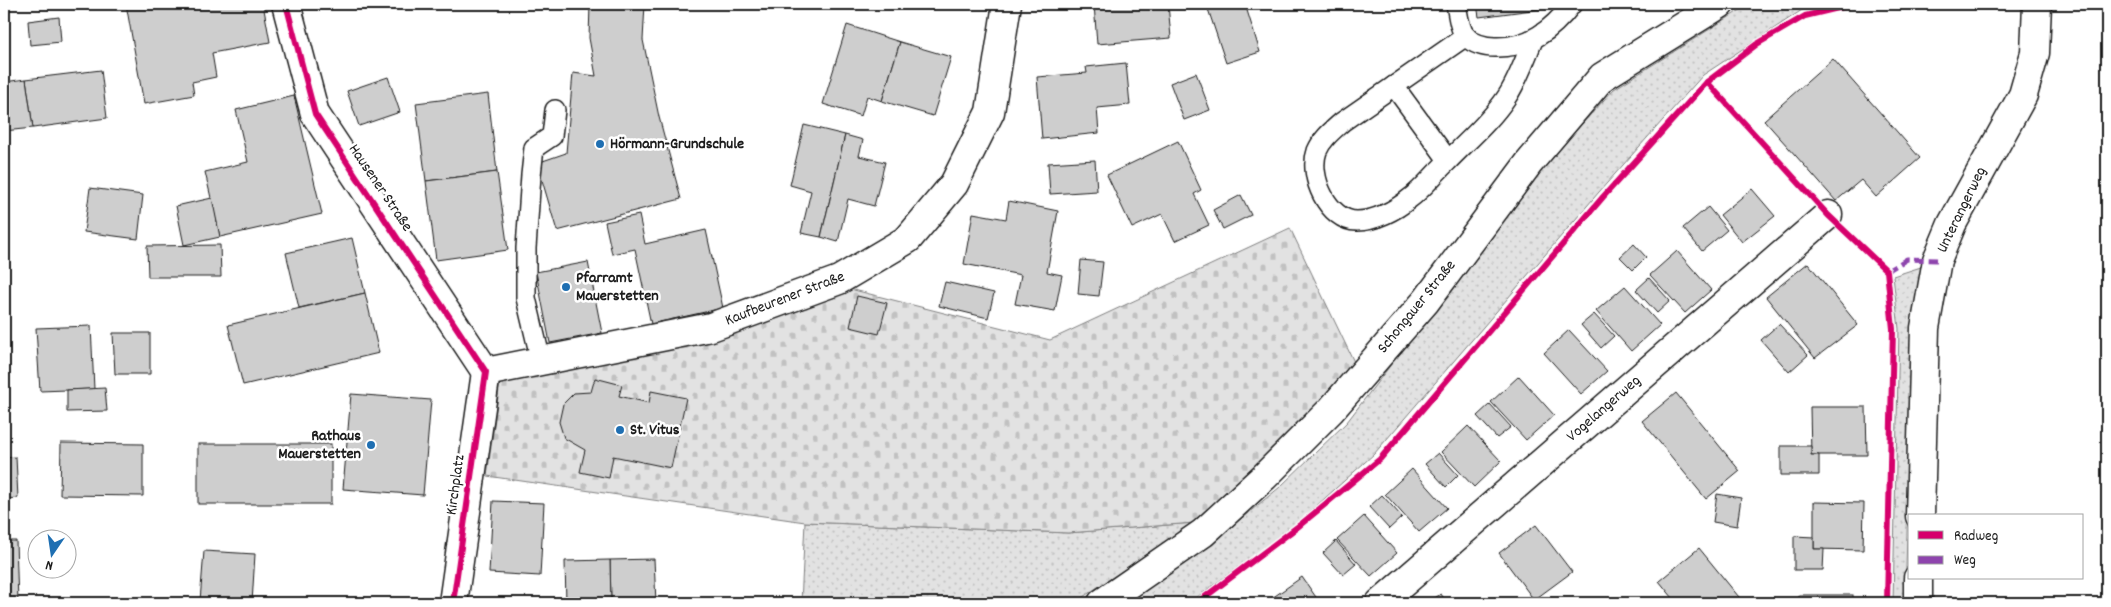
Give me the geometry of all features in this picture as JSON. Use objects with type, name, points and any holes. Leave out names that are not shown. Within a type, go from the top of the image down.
[{"type":"street","name":"Hausener Straße","points":[[286,4],[314,114],[486,372]]},
{"type":"street","name":"Kaufbeurener Straße","points":[[486,372],[712,327],[839,280],[908,239],[954,184],[990,112],[1007,4]]},
{"type":"street","name":"Schongauer Straße","points":[[1102,603],[1203,533],[1264,477],[1331,410],[1426,301],[1529,163],[1602,77],[1720,4]]},
{"type":"street","name":"Unterangerweg","points":[[1920,514],[1925,328],[1937,260],[1952,224],[2023,95],[2036,53],[2037,4]]},
{"type":"street","name":"Vogelangerweg","points":[[1380,603],[1828,215]]},
{"type":"street","name":"Kirchplatz","points":[[453,603],[486,372]]},
{"type":"street","points":[[1918,580],[1918,603]]},
{"type":"lane","points":[[1456,4],[1461,27],[1466,36],[1476,44],[1507,48],[1522,45],[1533,40],[1554,26],[1572,4]]},
{"type":"lane","points":[[1466,36],[1342,122],[1327,136],[1317,151],[1315,165],[1318,182],[1335,212],[1346,219],[1358,221],[1377,217],[1410,199],[1490,119],[1507,98],[1533,40]]},
{"type":"lane","points":[[1394,86],[1448,160]]},
{"type":"lane","points":[[541,361],[526,298],[527,230],[534,148],[552,136],[555,110]]},
{"type":"green space","points":[[1750,4],[1824,4],[1802,10],[1703,75],[1599,192],[1374,454],[1295,525],[1189,603],[1123,603],[1209,545],[1280,487],[1347,422],[1538,172],[1614,89]]},
{"type":"green space","points":[[1290,228],[1355,364],[1323,401],[1256,468],[1194,523],[1068,533],[805,522],[487,476],[501,375],[715,337],[850,289],[1050,340]]},
{"type":"green space","points":[[1924,266],[1913,329],[1905,603],[1893,603],[1899,329],[1893,276]]},
{"type":"green space","points":[[805,522],[1068,533],[1194,523],[1074,603],[801,603]]},
{"type":"building","points":[[126,4],[263,4],[270,42],[212,53],[216,77],[192,82],[194,95],[144,104]]},
{"type":"building","points":[[590,4],[645,4],[643,40],[659,117],[681,199],[557,231],[537,163],[566,153],[573,73],[596,76],[589,38]]},
{"type":"building","points":[[1094,4],[1168,4],[1171,38],[1097,44]]},
{"type":"building","points":[[1224,4],[1245,4],[1260,52],[1226,63],[1208,9]]},
{"type":"building","points":[[1477,4],[1555,4],[1555,7],[1479,17]]},
{"type":"building","points":[[59,17],[61,42],[30,45],[28,21]]},
{"type":"building","points":[[847,25],[900,42],[882,101],[867,96],[861,116],[823,104]]},
{"type":"building","points":[[900,42],[951,57],[933,116],[882,101]]},
{"type":"building","points":[[1833,59],[1920,158],[1876,197],[1861,180],[1836,201],[1764,120]]},
{"type":"building","points":[[1126,63],[1130,105],[1097,108],[1099,133],[1042,139],[1037,77],[1087,73],[1086,67]]},
{"type":"building","points":[[101,70],[107,118],[33,128],[26,79]]},
{"type":"building","points":[[1196,73],[1210,110],[1184,120],[1170,83]]},
{"type":"building","points":[[388,77],[400,112],[359,126],[347,91]]},
{"type":"building","points":[[26,79],[33,128],[4,131],[4,82]]},
{"type":"building","points":[[488,94],[497,172],[426,181],[416,103]]},
{"type":"building","points":[[294,96],[322,214],[220,237],[205,172],[248,162],[236,110]]},
{"type":"building","points":[[804,125],[845,135],[821,237],[801,233],[811,191],[790,185]]},
{"type":"building","points":[[845,135],[863,140],[859,156],[885,162],[874,206],[848,199],[838,242],[821,237]]},
{"type":"building","points":[[1178,141],[1201,190],[1194,194],[1209,225],[1175,241],[1162,214],[1132,228],[1107,175]]},
{"type":"building","points":[[1095,160],[1097,191],[1050,194],[1048,163]]},
{"type":"building","points":[[497,172],[508,250],[436,260],[426,181]]},
{"type":"building","points":[[90,188],[143,195],[138,239],[84,232]]},
{"type":"building","points":[[1752,189],[1775,216],[1742,242],[1720,215]]},
{"type":"building","points":[[1241,195],[1251,215],[1223,229],[1213,210]]},
{"type":"building","points":[[212,198],[220,237],[184,245],[176,206]]},
{"type":"building","points":[[1009,201],[1058,211],[1047,272],[1062,275],[1055,311],[1015,304],[1021,275],[964,264],[973,213],[1006,219]]},
{"type":"building","points":[[1708,207],[1727,230],[1702,251],[1683,228]]},
{"type":"building","points":[[639,215],[645,244],[706,230],[723,308],[651,324],[635,249],[612,254],[605,222]]},
{"type":"building","points":[[352,238],[365,293],[299,308],[286,253]]},
{"type":"building","points":[[1634,244],[1646,257],[1633,270],[1620,257]]},
{"type":"building","points":[[220,245],[221,277],[148,277],[147,246]]},
{"type":"building","points":[[1677,251],[1711,290],[1685,313],[1650,275]]},
{"type":"building","points":[[1081,260],[1103,262],[1099,296],[1078,294]]},
{"type":"building","points":[[588,262],[602,333],[550,343],[536,272]]},
{"type":"building","points":[[1808,263],[1858,325],[1815,358],[1766,297]]},
{"type":"building","points":[[1649,278],[1670,301],[1657,313],[1636,290]]},
{"type":"building","points":[[945,282],[994,293],[988,318],[939,306]]},
{"type":"building","points":[[1625,286],[1660,325],[1631,351],[1596,311]]},
{"type":"building","points":[[365,293],[379,353],[243,385],[228,325]]},
{"type":"building","points":[[857,296],[887,303],[879,334],[850,327]]},
{"type":"building","points":[[1594,314],[1614,336],[1601,348],[1581,325]]},
{"type":"building","points":[[1779,324],[1808,355],[1789,372],[1761,340]]},
{"type":"building","points":[[91,326],[94,389],[40,391],[36,328]]},
{"type":"building","points":[[1569,330],[1607,371],[1581,394],[1544,353]]},
{"type":"building","points":[[113,333],[150,333],[150,374],[115,374]]},
{"type":"building","points":[[1519,376],[1554,415],[1526,440],[1491,402]]},
{"type":"building","name":"St. Vitus","points":[[595,378],[622,385],[619,396],[649,403],[651,391],[686,398],[671,468],[613,456],[609,478],[580,472],[585,450],[564,438],[559,422],[563,404],[574,393],[591,392]]},
{"type":"building","points":[[105,388],[107,411],[67,412],[67,390]]},
{"type":"building","points":[[1676,393],[1740,471],[1706,499],[1642,421]]},
{"type":"building","points":[[351,394],[431,400],[423,495],[343,489]]},
{"type":"building","points":[[1490,404],[1511,427],[1497,438],[1477,416]]},
{"type":"building","points":[[1810,407],[1866,407],[1867,455],[1811,455]]},
{"type":"building","points":[[1468,426],[1501,461],[1474,487],[1441,452]]},
{"type":"building","points":[[61,443],[143,444],[143,496],[60,495]]},
{"type":"building","points":[[198,444],[331,444],[331,504],[198,504]]},
{"type":"building","points":[[1781,446],[1811,446],[1811,455],[1819,455],[1819,475],[1781,475]]},
{"type":"building","points":[[1438,453],[1458,475],[1446,487],[1425,464]]},
{"type":"building","points":[[16,457],[18,498],[4,499],[4,458]]},
{"type":"building","points":[[1412,469],[1447,508],[1419,532],[1385,494]]},
{"type":"building","points":[[1717,494],[1741,498],[1737,526],[1713,522]]},
{"type":"building","points":[[1382,495],[1402,517],[1389,529],[1369,507]]},
{"type":"building","points":[[493,501],[544,503],[540,576],[489,573]]},
{"type":"building","points":[[1814,502],[1864,503],[1863,550],[1814,549]]},
{"type":"building","points":[[1364,516],[1397,553],[1371,576],[1337,540]]},
{"type":"building","points":[[1536,525],[1572,572],[1534,600],[1499,553]]},
{"type":"building","points":[[1794,536],[1814,537],[1814,549],[1824,549],[1823,570],[1794,570]]},
{"type":"building","points":[[4,541],[16,541],[18,603],[4,603]]},
{"type":"building","points":[[1336,541],[1356,564],[1343,575],[1323,553]]},
{"type":"building","points":[[1699,548],[1742,603],[1677,603],[1659,581]]},
{"type":"building","points":[[204,551],[255,554],[252,603],[200,601]]},
{"type":"building","points":[[654,559],[656,603],[611,603],[610,560]]},
{"type":"building","points":[[610,560],[611,603],[566,603],[565,561]]},
{"type":"building","points":[[1302,577],[1320,603],[1265,603]]},
{"type":"building","points":[[1441,594],[1447,603],[1427,603]]},
{"type":"building","points":[[1799,595],[1853,595],[1853,603],[1799,603]]},
{"type":"marked path","points":[[1887,271],[1907,259],[1937,260]]},
{"type":"cycle path","points":[[286,4],[315,114],[486,372],[453,603]]},
{"type":"cycle path","points":[[1197,603],[1300,525],[1380,459],[1603,197],[1707,82],[1757,44],[1805,16],[1855,4]]},
{"type":"cycle path","points":[[1707,82],[1828,215],[1887,271],[1893,329],[1887,603]]},
{"type":"place","name":"Hörmann-Grundschule","points":[[600,144]]},
{"type":"place","name":"Pfarramt Mauerstetten","points":[[566,287]]},
{"type":"place","name":"St. Vitus","points":[[620,430]]},
{"type":"place","name":"Rathaus Mauerstetten","points":[[371,445]]}]
